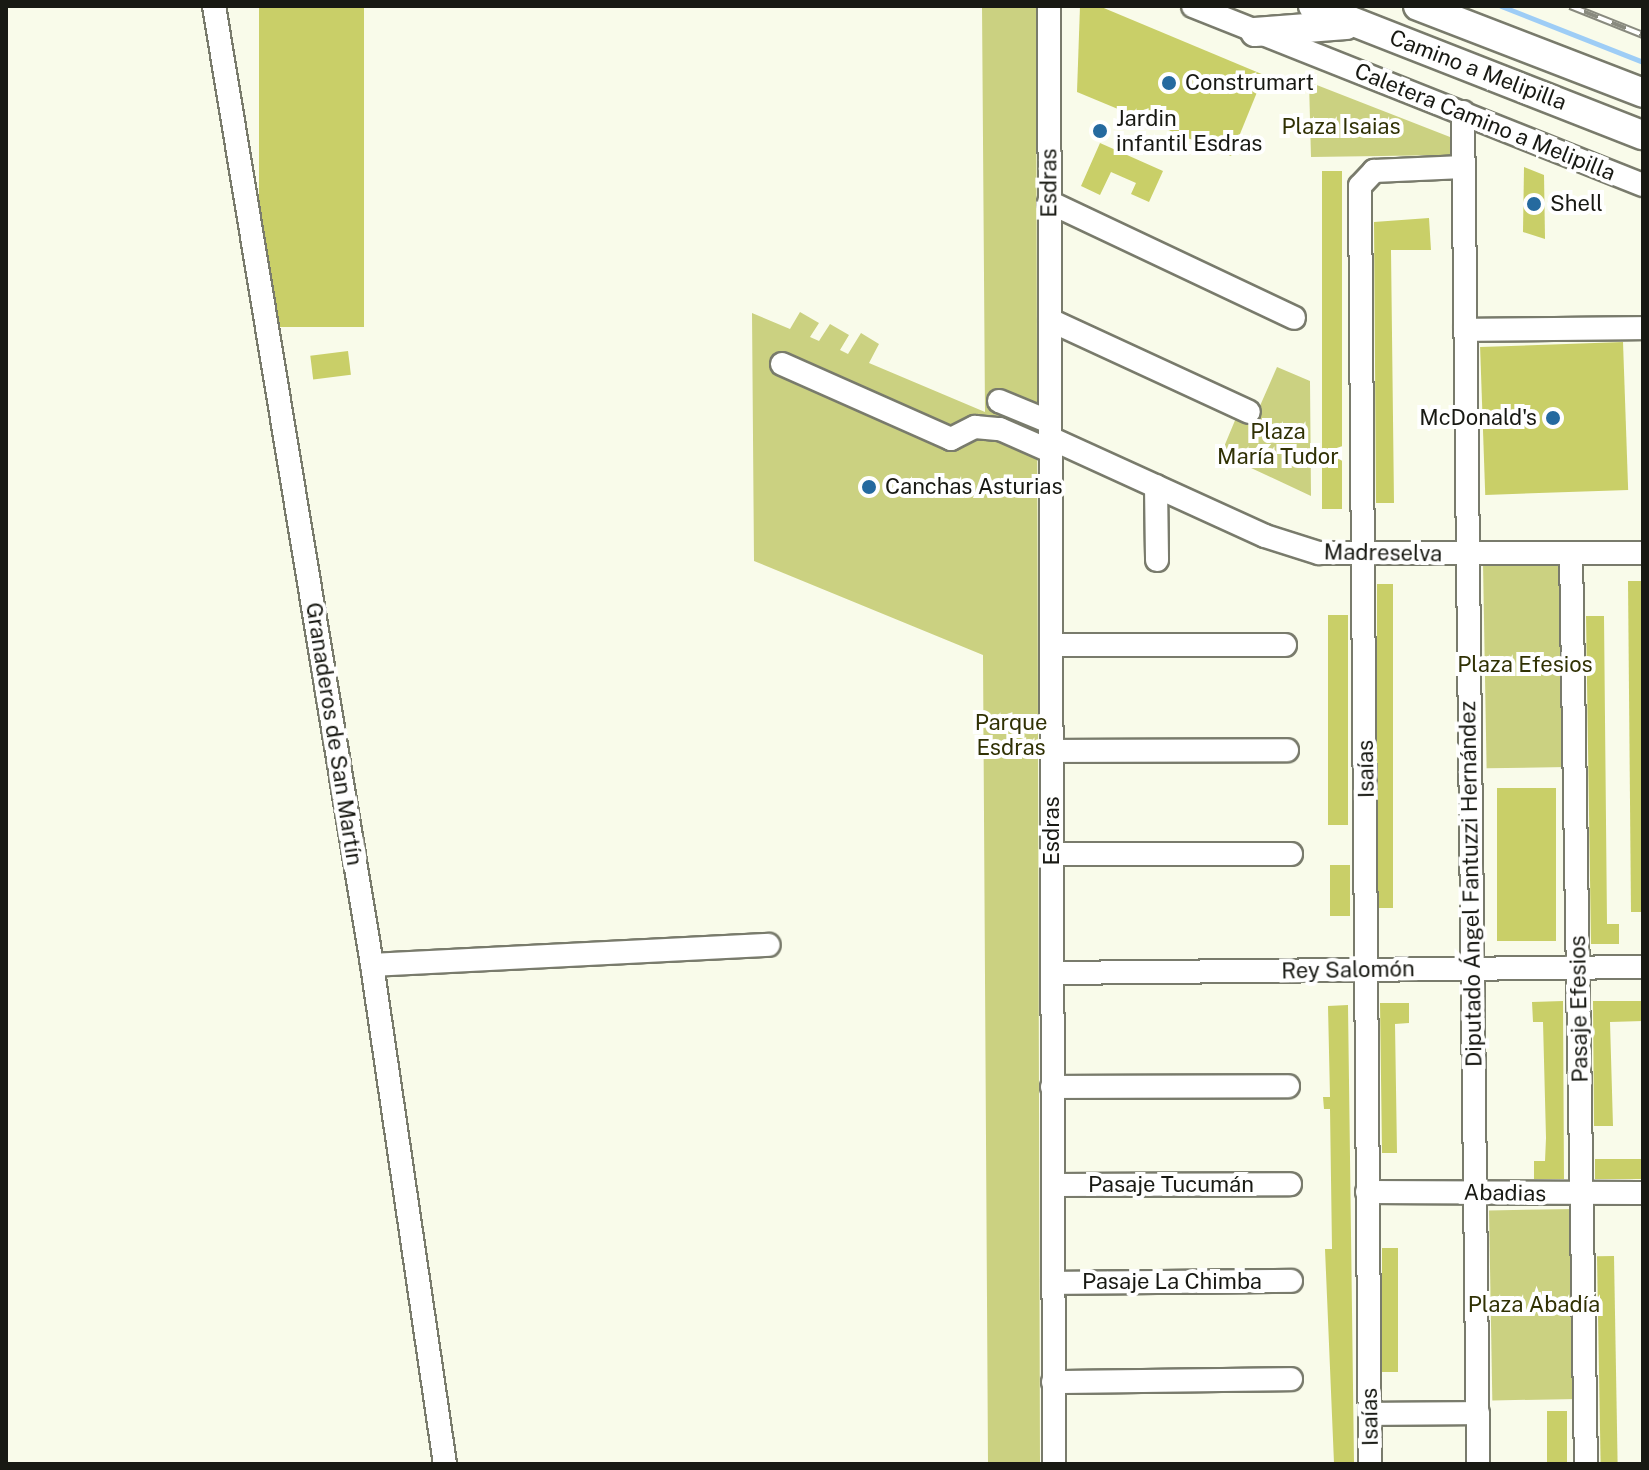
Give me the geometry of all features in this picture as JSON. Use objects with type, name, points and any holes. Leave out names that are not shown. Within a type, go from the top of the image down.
[{"type":"main road","name":"Camino a Melipilla","points":[[1313,6],[1643,135]]},
{"type":"main road","name":"Camino a Melipilla","points":[[1418,6],[1643,93]]},
{"type":"main road","points":[[1255,32],[1363,25]]},
{"type":"street","name":"Granaderos de San Martín","points":[[214,6],[372,965],[445,1464]]},
{"type":"street","name":"Esdras","points":[[1049,6],[1054,1464]]},
{"type":"street","name":"Caletera Camino a Melipilla","points":[[1193,6],[1643,185]]},
{"type":"street","name":"Diputado Ángel Fantuzzi Hernández","points":[[1463,112],[1478,1464]]},
{"type":"street","name":"Isaías","points":[[1370,1464],[1361,180],[1374,171],[1463,167]]},
{"type":"street","points":[[1049,202],[1294,318]]},
{"type":"street","points":[[1050,320],[1249,412]]},
{"type":"street","points":[[1465,330],[1643,328]]},
{"type":"street","name":"Madreselva","points":[[782,364],[951,439],[975,427],[1050,437]]},
{"type":"street","name":"Madreselva","points":[[999,401],[1050,437],[1280,542],[1364,556],[1643,553]]},
{"type":"street","points":[[1156,486],[1157,560]]},
{"type":"street","name":"Pasaje Efesios","points":[[1571,553],[1586,1464]]},
{"type":"street","points":[[1051,645],[1285,645]]},
{"type":"street","points":[[1051,751],[1287,750]]},
{"type":"street","points":[[1052,854],[1291,854]]},
{"type":"street","points":[[372,965],[768,945]]},
{"type":"street","name":"Rey Salomón","points":[[1052,973],[1643,967]]},
{"type":"street","points":[[1052,1087],[1288,1086]]},
{"type":"street","name":"Pasaje Tucumán","points":[[1053,1185],[1290,1184]]},
{"type":"street","name":"Abadias","points":[[1367,1192],[1475,1195],[1643,1193]]},
{"type":"street","name":"Pasaje La Chimba","points":[[1053,1283],[1291,1281]]},
{"type":"street","points":[[1053,1382],[1291,1379]]},
{"type":"street","points":[[1370,1414],[1478,1413]]},
{"type":"green space","name":"Parque Esdras","points":[[982,6],[1036,6],[1040,1464],[988,1464],[983,655],[754,561],[752,313],[790,329],[800,312],[819,323],[810,337],[819,341],[830,324],[849,335],[840,350],[848,354],[861,333],[879,344],[869,363],[985,412]]},
{"type":"green space","name":"Plaza Isaias","points":[[1309,82],[1450,137],[1450,155],[1311,157]]},
{"type":"green space","name":"Plaza María Tudor","points":[[1277,367],[1310,381],[1311,496],[1221,454],[1236,418],[1252,424]]},
{"type":"green space","name":"Plaza Efesios","points":[[1563,562],[1567,767],[1487,768],[1483,563]]},
{"type":"green space","name":"Plaza Abadía","points":[[1574,1209],[1577,1399],[1492,1400],[1489,1210]]},
{"type":"building","points":[[259,6],[364,6],[364,327],[259,327]]},
{"type":"building","name":"Construmart","points":[[1080,6],[1099,6],[1264,75],[1231,156],[1077,92]]},
{"type":"building","points":[[1100,143],[1163,171],[1149,202],[1131,194],[1136,183],[1111,172],[1100,195],[1081,186]]},
{"type":"building","name":"Shell","points":[[1524,167],[1544,175],[1545,239],[1523,232]]},
{"type":"building","points":[[1322,171],[1342,171],[1342,509],[1322,509]]},
{"type":"building","points":[[1429,218],[1431,250],[1391,250],[1394,503],[1376,503],[1374,222]]},
{"type":"building","name":"McDonald's","points":[[1623,342],[1628,490],[1485,495],[1480,347]]},
{"type":"building","points":[[348,351],[351,375],[313,379],[310,356]]},
{"type":"building","points":[[1628,581],[1643,581],[1643,912],[1631,912]]},
{"type":"building","points":[[1377,584],[1393,584],[1393,908],[1377,908]]},
{"type":"building","points":[[1328,615],[1348,615],[1348,825],[1328,825]]},
{"type":"building","points":[[1586,616],[1604,616],[1607,924],[1619,924],[1619,944],[1591,944]]},
{"type":"building","points":[[1497,788],[1556,788],[1556,941],[1497,941]]},
{"type":"building","points":[[1330,865],[1350,865],[1350,916],[1330,916]]},
{"type":"building","points":[[1563,1001],[1564,1179],[1534,1179],[1534,1161],[1545,1161],[1546,1138],[1543,1022],[1533,1022],[1532,1002]]},
{"type":"building","points":[[1593,1001],[1643,1001],[1643,1021],[1610,1022],[1613,1126],[1594,1126]]},
{"type":"building","points":[[1380,1003],[1409,1003],[1409,1023],[1395,1024],[1397,1153],[1382,1153]]},
{"type":"building","points":[[1348,1005],[1354,1462],[1334,1463],[1325,1249],[1332,1249],[1330,1109],[1324,1109],[1323,1097],[1330,1097],[1328,1006]]},
{"type":"building","points":[[1595,1159],[1642,1159],[1642,1179],[1595,1179]]},
{"type":"building","points":[[1382,1248],[1398,1248],[1398,1372],[1382,1372]]},
{"type":"building","points":[[1597,1256],[1614,1256],[1618,1464],[1601,1464]]},
{"type":"building","points":[[1547,1411],[1567,1411],[1567,1464],[1547,1464]]},
{"type":"waterway","points":[[1501,6],[1643,62]]},
{"type":"railway","points":[[1570,6],[1643,35]]},
{"type":"place","name":"Construmart","points":[[1169,83]]},
{"type":"place","name":"Jardin infantil Esdras","points":[[1100,131]]},
{"type":"place","name":"Shell","points":[[1534,204]]},
{"type":"place","name":"McDonald's","points":[[1553,418]]},
{"type":"place","name":"Canchas Asturias","points":[[869,487]]}]
